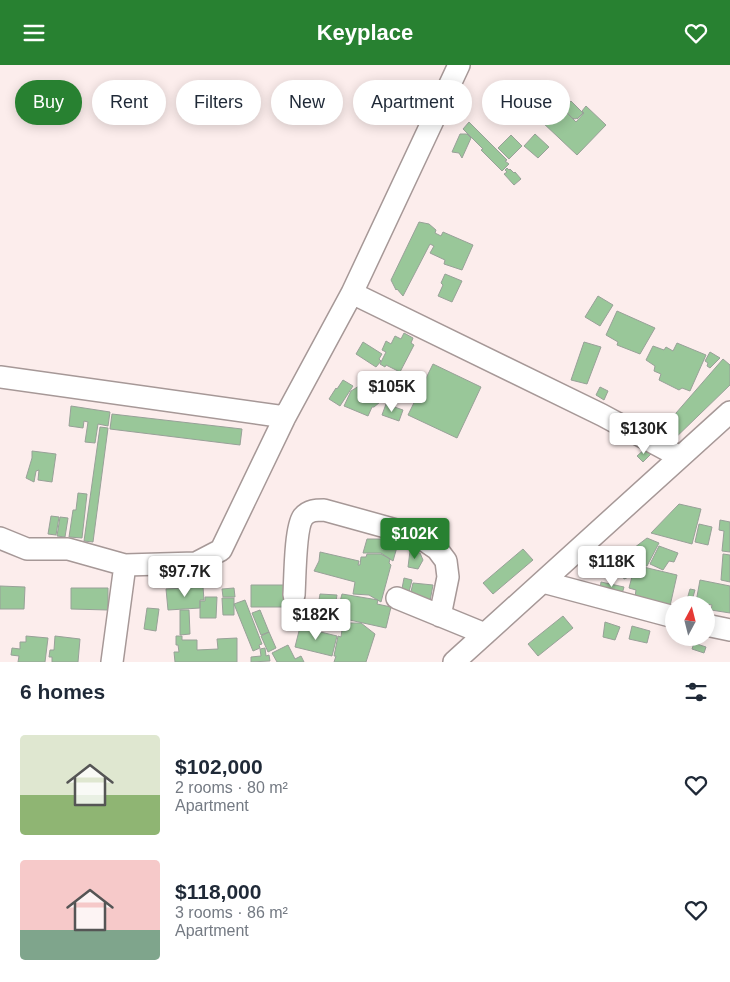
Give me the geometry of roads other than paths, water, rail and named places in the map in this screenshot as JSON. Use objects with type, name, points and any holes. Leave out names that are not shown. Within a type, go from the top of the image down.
[{"type":"street","points":[[0,537],[27,549],[68,549],[125,565],[196,563],[220,550],[285,417],[352,293],[459,65]]},
{"type":"street","points":[[352,293],[602,415],[680,457]]},
{"type":"street","points":[[0,377],[285,417]]},
{"type":"street","points":[[454,662],[730,412]]},
{"type":"street","points":[[294,595],[298,531],[303,517],[312,510],[324,510],[418,536],[437,549],[446,561],[448,577],[440,616]]},
{"type":"street","points":[[112,662],[125,565]]},
{"type":"street","points":[[543,582],[665,615]]},
{"type":"street","points":[[397,598],[485,635]]},
{"type":"street","points":[[715,627],[730,630]]}]
